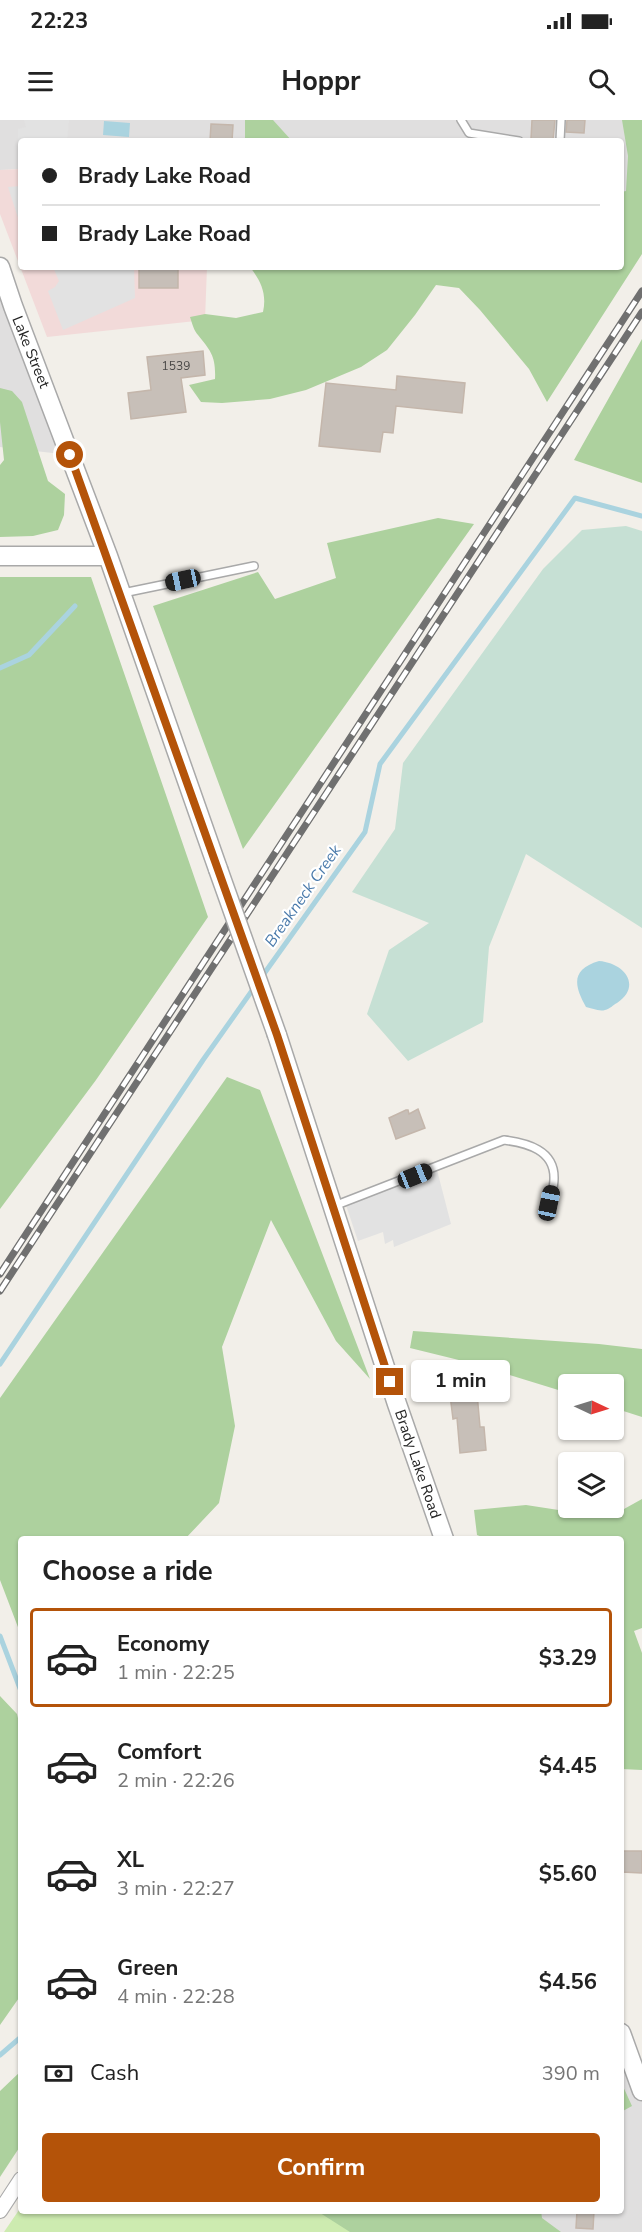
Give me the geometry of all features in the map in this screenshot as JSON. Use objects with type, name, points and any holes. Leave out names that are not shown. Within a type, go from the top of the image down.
[{"type":"street","name":"Lake Street","points":[[0,267],[6,306],[51,402]]},
{"type":"street","name":"Brady Lake Road","points":[[51,402],[108,556],[277,1035],[397,1404],[443,1536]]},
{"type":"street","points":[[0,556],[108,556]]},
{"type":"street","points":[[624,2041],[642,2091]]},
{"type":"street","points":[[0,2211],[18,2184]]},
{"type":"lane","points":[[461,120],[469,133],[500,138]]},
{"type":"lane","points":[[560,138],[561,120]]},
{"type":"lane","points":[[121,594],[254,566]]},
{"type":"lane","points":[[334,1206],[504,1140],[538,1148],[550,1160],[555,1178],[549,1203]]},
{"type":"shaded area","points":[[0,120],[642,120],[642,192],[624,199],[624,138],[18,138],[18,169],[0,170]]},
{"type":"shaded area","points":[[24,120],[69,120],[67,138],[18,138],[18,129],[26,127]]},
{"type":"shaded area","points":[[18,169],[18,261],[0,214],[0,170]]},
{"type":"shaded area","points":[[18,186],[18,218],[8,187]]},
{"type":"shaded area","points":[[0,267],[70,455],[0,447]]},
{"type":"shaded area","points":[[21,270],[207,270],[205,320],[47,337]]},
{"type":"shaded area","points":[[54,270],[134,270],[135,298],[63,330],[48,291],[59,281]]},
{"type":"shaded area","points":[[437,1170],[451,1224],[394,1247],[393,1240],[385,1244],[383,1232],[358,1241],[345,1202]]},
{"type":"shaded area","points":[[624,2041],[642,2090],[642,2232],[511,2232],[505,2214],[624,2214]]},
{"type":"green space","points":[[245,120],[273,120],[289,138],[245,138]]},
{"type":"green space","points":[[622,120],[642,120],[642,254],[547,402],[529,369],[480,310],[459,288],[436,285],[387,350],[361,367],[306,390],[270,399],[222,403],[201,402],[189,385],[215,379],[212,355],[195,331],[190,317],[205,314],[236,318],[263,312],[262,288],[252,270],[624,270],[624,191],[626,191],[628,156]]},
{"type":"green space","points":[[642,339],[642,483],[574,460]]},
{"type":"green space","points":[[0,388],[12,391],[22,402],[48,481],[65,494],[64,515],[58,530],[33,536],[0,537],[0,465],[4,460],[0,422]]},
{"type":"green space","points":[[438,518],[474,524],[243,849],[153,606],[258,572],[275,599],[336,578],[327,543]]},
{"type":"green space","points":[[626,526],[642,531],[642,928],[526,854],[489,947],[483,1022],[408,1061],[367,1014],[389,950],[429,923],[352,892],[395,829],[403,763],[543,569],[582,530]]},
{"type":"green space","points":[[0,577],[91,577],[208,917],[96,1080],[0,1209]]},
{"type":"green space","points":[[227,1077],[260,1090],[370,1379],[336,1341],[271,1220],[222,1347],[235,1426],[219,1503],[188,1536],[18,1536],[18,1627],[0,1580],[0,1398]]},
{"type":"green space","points":[[413,1331],[642,1349],[642,1417],[624,1411],[624,1374],[558,1374],[558,1390],[471,1363],[410,1348]]},
{"type":"green space","points":[[642,1499],[642,1628],[634,1631],[642,1653],[642,1770],[624,1769],[624,1536],[477,1535],[474,1510],[526,1505],[558,1510],[558,1518],[624,1518],[624,1509]]},
{"type":"green space","points":[[0,1696],[17,1714],[18,1718],[18,1999],[0,2025]]},
{"type":"green space","points":[[18,2074],[18,2150],[0,2177],[0,2091]]},
{"type":"green space","points":[[624,2089],[632,2106],[624,2110]]},
{"type":"green space","points":[[18,2211],[18,2214],[505,2214],[511,2232],[4,2232]]},
{"type":"green space","points":[[322,2214],[541,2214],[542,2218],[561,2232],[350,2232]]},
{"type":"water","points":[[104,121],[130,123],[129,137],[103,135]]},
{"type":"water","points":[[599,961],[616,966],[623,971],[629,983],[624,996],[610,1008],[603,1010],[586,1007],[577,984],[584,968]]},
{"type":"building","points":[[532,120],[555,120],[553,138],[531,138]]},
{"type":"building","points":[[567,120],[585,120],[584,133],[566,132]]},
{"type":"building","points":[[211,124],[233,125],[232,138],[210,138]]},
{"type":"building","points":[[139,270],[178,270],[178,288],[139,288]]},
{"type":"building","points":[[203,351],[205,375],[181,378],[186,412],[131,419],[128,393],[151,390],[147,357]]},
{"type":"building","points":[[397,376],[465,383],[462,413],[396,406],[393,433],[383,432],[380,452],[319,446],[326,383],[396,390]]},
{"type":"building","points":[[418,1109],[425,1128],[396,1139],[389,1118],[406,1110],[409,1114]]},
{"type":"building","points":[[477,1393],[480,1427],[484,1427],[486,1450],[460,1453],[457,1418],[453,1419],[450,1395]]},
{"type":"building","points":[[624,1851],[642,1851],[642,1873],[624,1872]]},
{"type":"building","points":[[577,2214],[594,2214],[593,2229],[576,2228]]},
{"type":"waterway","name":"Breakneck Creek","points":[[261,978],[365,832],[380,764],[575,498],[642,516]]},
{"type":"waterway","name":"Breakneck Creek","points":[[0,668],[29,655],[75,606]]},
{"type":"waterway","name":"Breakneck Creek","points":[[0,1364],[203,1060],[256,985]]},
{"type":"waterway","name":"Breakneck Creek","points":[[0,1636],[18,1683]]},
{"type":"waterway","name":"Breakneck Creek","points":[[0,2055],[18,2040]]},
{"type":"railway","points":[[0,1274],[642,291]]},
{"type":"railway","points":[[0,1291],[642,312]]},
{"type":"route","points":[[70,455],[108,556],[277,1035],[390,1382]]}]
